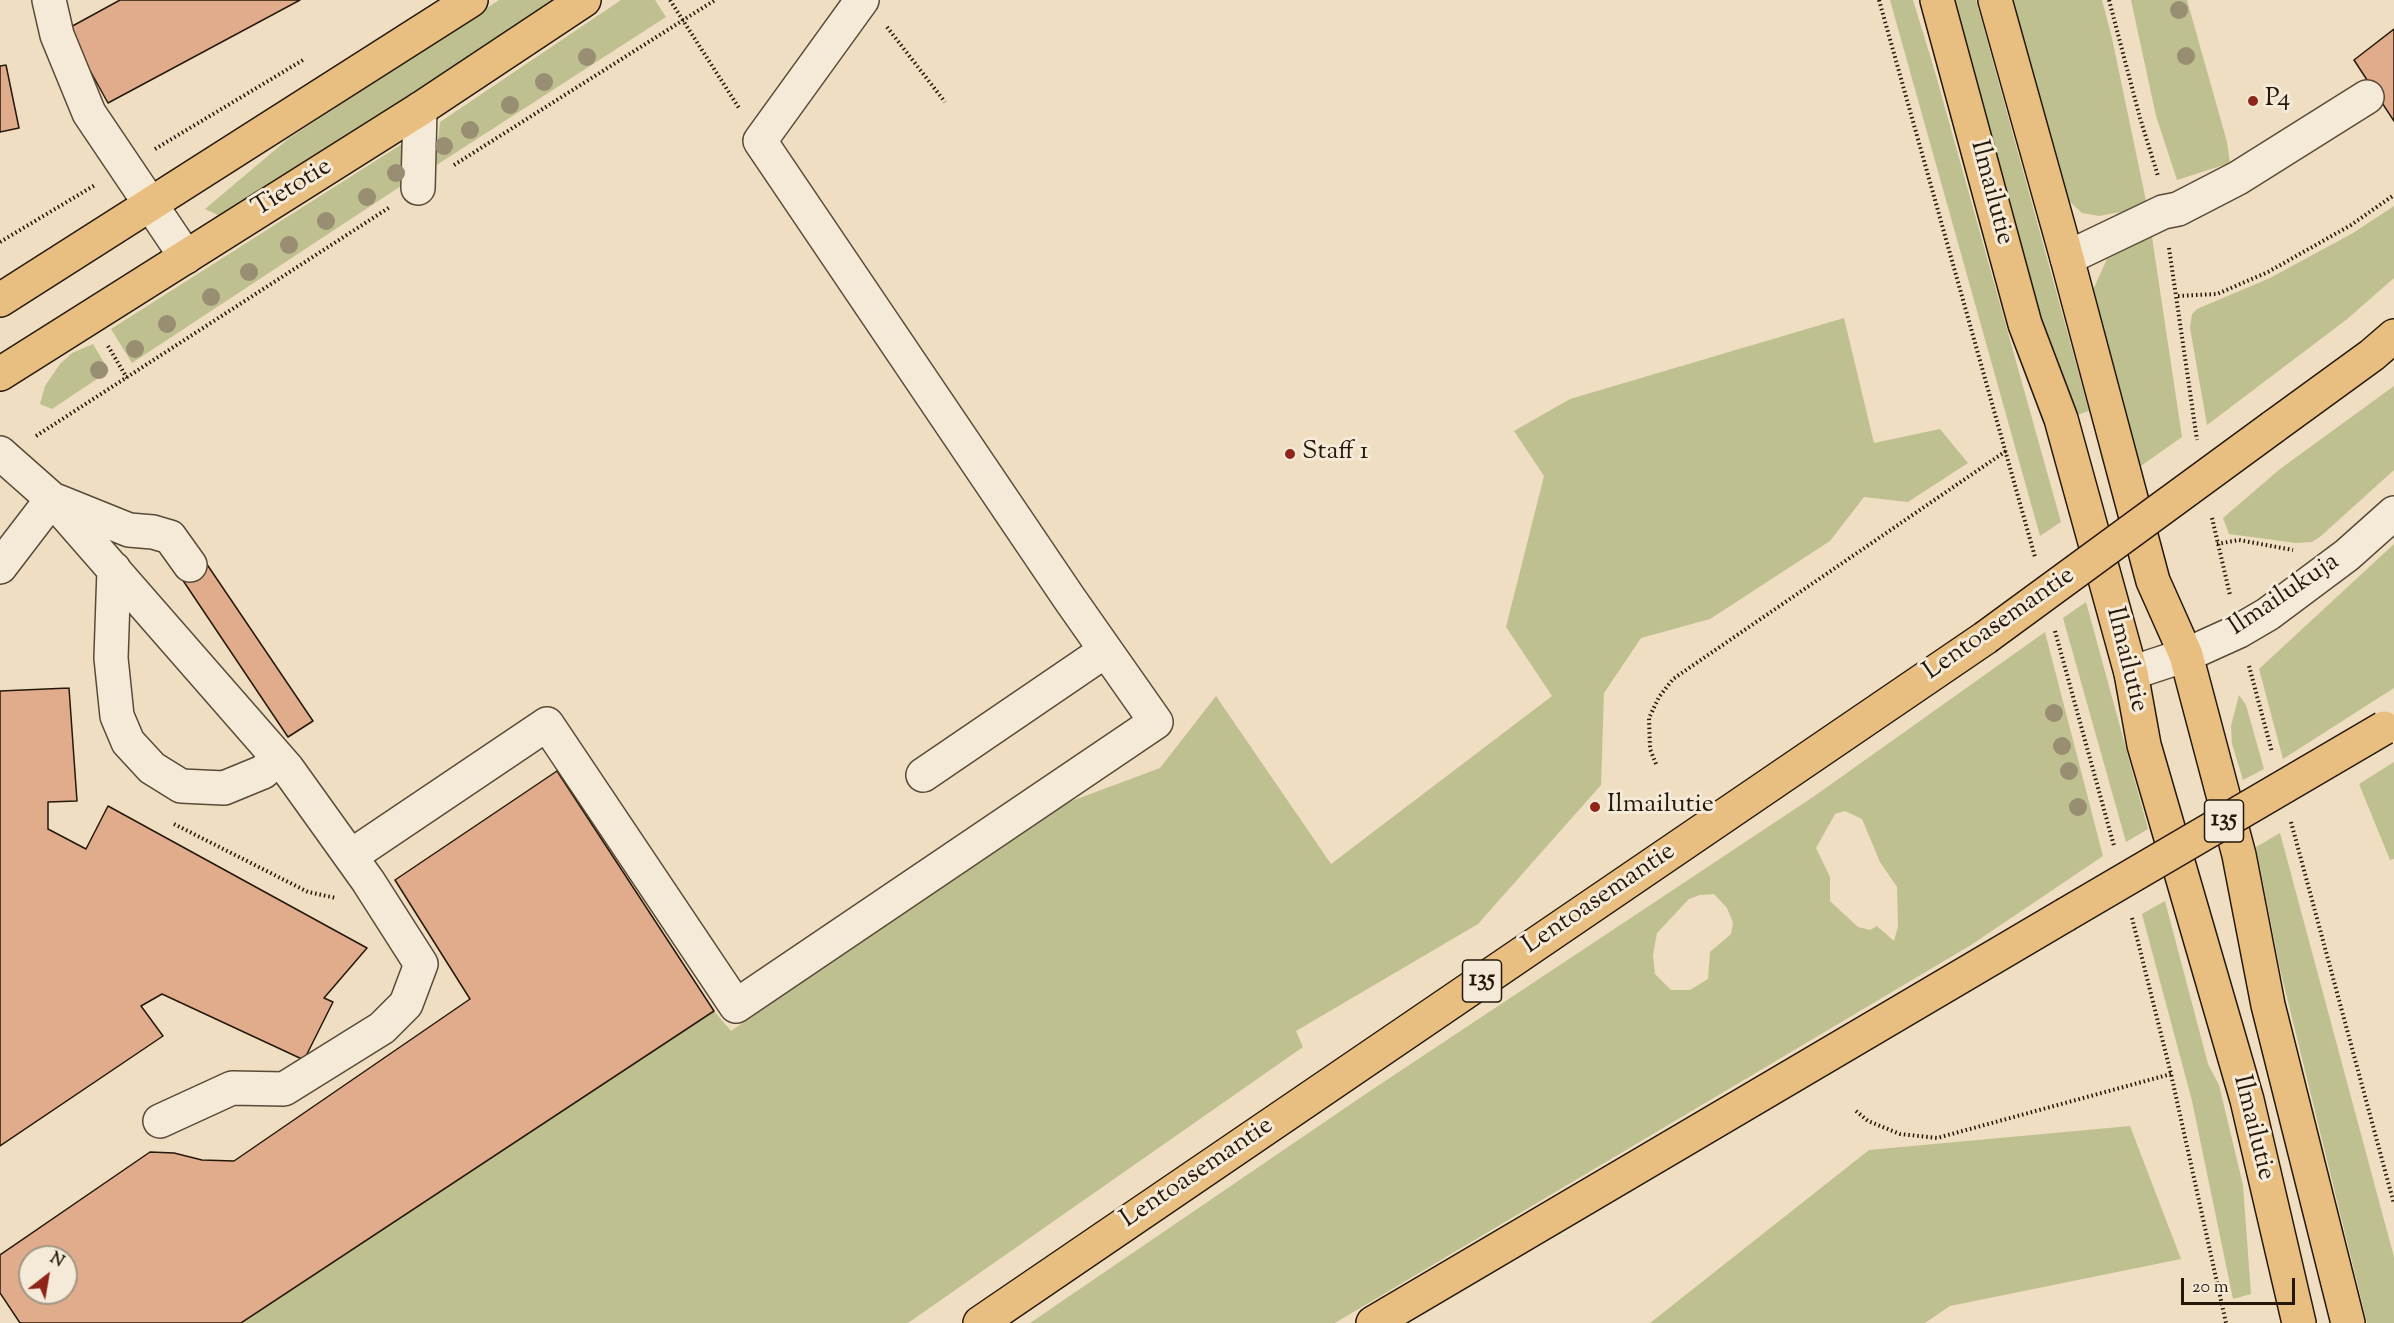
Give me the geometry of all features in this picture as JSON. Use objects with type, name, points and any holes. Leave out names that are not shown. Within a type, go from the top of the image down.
[{"type":"main road","points":[[0,300],[471,0]]},
{"type":"main road","name":"Tietotie","points":[[0,374],[420,109],[584,0]]},
{"type":"main road","name":"Ilmailutie","points":[[1937,0],[2025,324],[2061,419],[2131,673],[2144,745],[2247,1100],[2299,1323]]},
{"type":"main road","name":"Ilmailutie","points":[[1995,0],[2153,581],[2186,655],[2239,855],[2268,1005],[2348,1323]]},
{"type":"main road","name":"Lentoasemantie","points":[[980,1323],[1984,638],[2372,355],[2394,336]]},
{"type":"main road","name":"135","points":[[1373,1323],[2389,725]]},
{"type":"street","points":[[49,0],[57,35],[89,113],[124,168],[186,256]]},
{"type":"street","points":[[351,856],[547,724],[736,1005],[1156,722],[760,141],[872,9]]},
{"type":"street","points":[[2067,258],[2163,212],[2178,209],[2238,178],[2367,97]]},
{"type":"street","points":[[418,188],[420,109]]},
{"type":"street","points":[[2,454],[52,499],[278,758],[351,856],[422,964],[406,1004],[382,1028],[284,1089],[232,1088],[160,1121]]},
{"type":"street","points":[[52,499],[129,530],[153,532],[170,537],[190,565]]},
{"type":"street","points":[[0,567],[52,499]]},
{"type":"street","name":"Ilmailukuja","points":[[2131,673],[2186,655],[2239,631],[2268,614],[2347,555],[2394,513]]},
{"type":"street","points":[[114,570],[111,658],[117,716],[128,742],[152,768],[181,786],[224,788],[262,772],[278,758]]},
{"type":"street","points":[[923,775],[1106,651]]},
{"type":"path","points":[[670,0],[760,141]]},
{"type":"path","points":[[2,454],[127,378],[418,188],[715,0]]},
{"type":"path","points":[[1879,0],[2037,564]]},
{"type":"path","points":[[872,9],[945,102]]},
{"type":"path","points":[[0,242],[304,60]]},
{"type":"path","points":[[2178,296],[2217,294],[2268,272],[2351,225],[2394,195]]},
{"type":"path","points":[[1656,764],[1650,749],[1649,718],[1659,697],[1673,679],[2006,452]]},
{"type":"path","points":[[2217,544],[2239,540],[2295,551]]},
{"type":"path","points":[[2052,621],[2117,857]]},
{"type":"path","points":[[2131,914],[2171,1074],[2226,1323]]},
{"type":"path","points":[[1856,1110],[1868,1121],[1900,1134],[1936,1138],[2171,1074]]},
{"type":"green space","points":[[499,0],[556,0],[222,217],[205,209],[288,139]]},
{"type":"green space","points":[[621,0],[655,0],[666,17],[435,166],[440,122]]},
{"type":"green space","points":[[1890,0],[1913,0],[2061,522],[2040,536]]},
{"type":"green space","points":[[1952,0],[1976,0],[2089,411],[2077,415],[2041,325]]},
{"type":"green space","points":[[2013,0],[2102,0],[2146,201],[2126,211],[2099,216],[2082,213],[2067,199]]},
{"type":"green space","points":[[2131,0],[2187,0],[2227,142],[2230,163],[2177,180],[2156,116]]},
{"type":"green space","points":[[402,144],[404,184],[132,363],[111,329]]},
{"type":"green space","points":[[2394,206],[2394,278],[2346,320],[2207,425],[2190,328],[2192,314],[2197,309],[2270,278],[2353,233]]},
{"type":"green space","points":[[2152,237],[2182,437],[2138,468],[2091,294],[2107,259]]},
{"type":"green space","points":[[1844,318],[1874,443],[1940,429],[1968,463],[1908,502],[1864,497],[1830,541],[1710,619],[1641,638],[1604,693],[1601,785],[1478,924],[1296,1031],[1303,1047],[908,1323],[241,1323],[714,1011],[731,1031],[1061,805],[1160,768],[1216,696],[1331,864],[1552,696],[1506,627],[1544,476],[1514,431],[1570,399]]},
{"type":"green space","points":[[93,344],[109,371],[52,409],[40,404],[45,386],[60,364],[72,353]]},
{"type":"green space","points":[[2394,386],[2394,470],[2321,536],[2312,542],[2296,543],[2229,534],[2223,518],[2280,469]]},
{"type":"green space","points":[[2394,544],[2394,688],[2283,759],[2259,669]]},
{"type":"green space","points":[[2086,602],[2148,829],[2126,842],[2063,618]]},
{"type":"green space","points":[[2045,632],[2103,856],[1971,945],[1335,1323],[1030,1323],[1370,1091],[1813,797]],"holes":[[[1845,811],[1862,819],[1880,862],[1897,887],[1898,926],[1894,941],[1877,926],[1870,930],[1858,927],[1830,901],[1830,877],[1816,848],[1835,814]],[[1714,894],[1727,908],[1733,923],[1731,934],[1710,952],[1708,979],[1690,990],[1671,990],[1655,974],[1653,955],[1657,933],[1689,899]]]},
{"type":"green space","points":[[2239,695],[2246,705],[2264,769],[2243,780],[2232,744],[2231,726]]},
{"type":"green space","points":[[2394,762],[2394,859],[2390,860],[2359,784]]},
{"type":"green space","points":[[2280,833],[2394,1257],[2394,1323],[2367,1323],[2280,969],[2256,847]]},
{"type":"green space","points":[[2165,901],[2208,1064],[2219,1085],[2243,1185],[2251,1294],[2233,1299],[2192,1101],[2142,914]]},
{"type":"green space","points":[[2130,1126],[2181,1259],[1950,1306],[1925,1323],[1650,1323],[1869,1150]]},
{"type":"building","points":[[120,0],[300,0],[108,103],[67,29]]},
{"type":"building","points":[[2394,29],[2394,121],[2354,60]]},
{"type":"building","points":[[6,65],[19,128],[0,132],[0,66]]},
{"type":"building","points":[[202,557],[313,721],[288,737],[178,573]]},
{"type":"building","points":[[69,688],[77,801],[48,802],[48,829],[86,849],[108,806],[367,948],[324,998],[333,1002],[304,1060],[162,994],[141,1006],[163,1036],[0,1146],[0,691]]},
{"type":"building","points":[[557,771],[714,1011],[241,1323],[20,1323],[0,1293],[0,1255],[150,1152],[174,1153],[202,1160],[234,1161],[470,999],[395,880]]},
{"type":"place","name":"P4","points":[[2253,101]]},
{"type":"place","name":"Staff 1","points":[[1290,454]]},
{"type":"place","name":"Ilmailutie","points":[[1595,807]]}]
